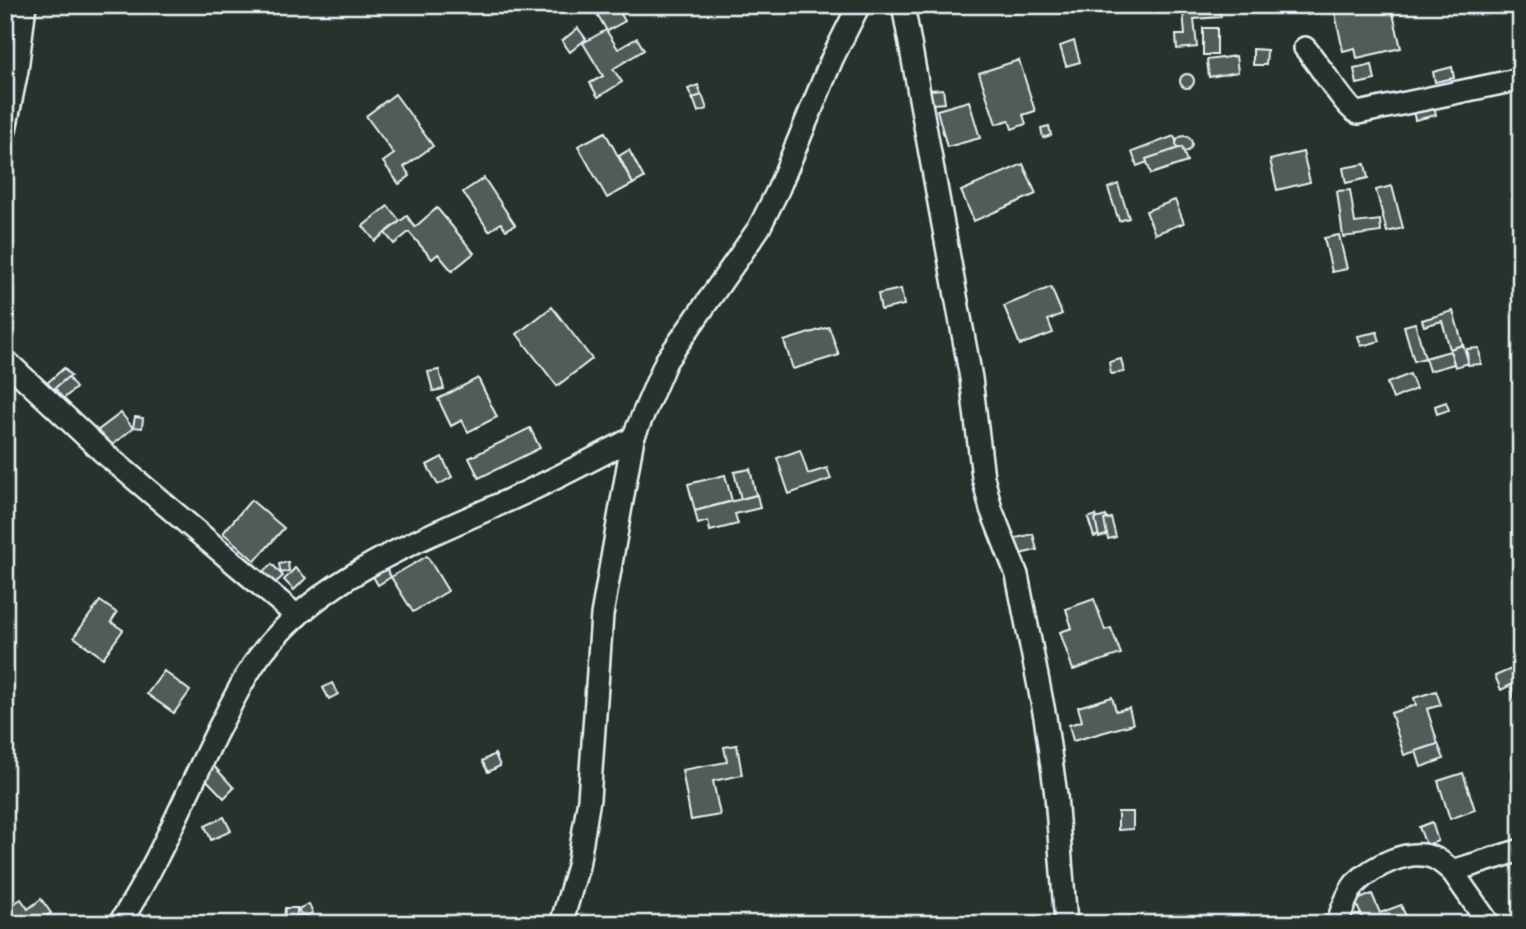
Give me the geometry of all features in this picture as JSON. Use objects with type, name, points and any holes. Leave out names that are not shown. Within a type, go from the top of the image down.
[{"type":"street","points":[[5,130],[17,70],[24,5]]},
{"type":"street","points":[[561,924],[578,866],[589,799],[602,615],[634,438],[666,361],[758,228],[774,200],[832,59],[859,5]]},
{"type":"street","points":[[903,5],[971,378],[983,477],[991,509],[1017,575],[1040,691],[1056,795],[1066,924]]},
{"type":"street","points":[[1305,48],[1332,81],[1346,106],[1358,113],[1433,100],[1521,79]]},
{"type":"street","points":[[5,360],[104,453],[297,616]]},
{"type":"street","points":[[119,924],[160,855],[174,821],[245,679],[269,644],[297,616],[349,576],[402,546],[560,477],[634,438]]},
{"type":"street","points":[[1452,871],[1521,850]]},
{"type":"street","points":[[1337,924],[1354,886],[1372,871],[1401,858],[1421,854],[1436,859],[1452,871],[1489,924]]},
{"type":"building","points":[[592,5],[636,5],[621,14],[625,21],[607,31]]},
{"type":"building","points":[[1012,5],[1027,5],[1029,10],[1014,13]]},
{"type":"building","points":[[1173,5],[1219,5],[1221,17],[1194,19],[1197,47],[1177,49],[1176,35],[1185,35],[1183,10],[1173,10]]},
{"type":"building","points":[[1305,5],[1314,5],[1315,14],[1307,15]]},
{"type":"building","points":[[1344,5],[1391,5],[1401,48],[1357,58],[1355,48],[1343,51],[1334,8]]},
{"type":"building","points":[[578,28],[586,39],[570,52],[562,41]]},
{"type":"building","points":[[1203,28],[1217,28],[1217,55],[1203,55]]},
{"type":"building","points":[[606,30],[618,49],[637,38],[644,50],[613,69],[622,82],[598,97],[590,83],[603,76],[583,43]]},
{"type":"building","points":[[1074,41],[1080,62],[1066,66],[1060,46]]},
{"type":"building","points":[[1253,49],[1267,50],[1266,65],[1253,65]]},
{"type":"building","points":[[1236,56],[1238,72],[1209,77],[1207,60]]},
{"type":"building","points":[[1019,60],[1035,111],[1023,115],[1026,124],[1012,129],[1009,120],[996,124],[979,73]]},
{"type":"building","points":[[1372,65],[1375,80],[1357,84],[1354,69]]},
{"type":"building","points":[[1452,67],[1454,78],[1435,82],[1433,72]]},
{"type":"building","points":[[1187,74],[1192,76],[1192,86],[1187,88],[1182,86],[1180,81],[1182,76]]},
{"type":"building","points":[[698,85],[702,97],[693,100],[688,89]]},
{"type":"building","points":[[943,89],[945,103],[932,104],[930,90]]},
{"type":"building","points":[[395,94],[433,146],[404,167],[410,176],[399,184],[383,162],[394,154],[366,116]]},
{"type":"building","points":[[702,95],[707,109],[698,112],[693,98]]},
{"type":"building","points":[[969,101],[980,138],[947,147],[937,110]]},
{"type":"building","points":[[1434,105],[1436,115],[1415,120],[1413,110]]},
{"type":"building","points":[[1049,126],[1051,135],[1043,138],[1041,128]]},
{"type":"building","points":[[605,132],[633,184],[607,198],[578,146]]},
{"type":"building","points":[[1174,136],[1180,150],[1137,166],[1132,152]]},
{"type":"building","points":[[1184,136],[1192,144],[1184,152],[1176,144]]},
{"type":"building","points":[[1182,147],[1187,162],[1151,174],[1146,159]]},
{"type":"building","points":[[629,150],[644,178],[633,184],[619,156]]},
{"type":"building","points":[[1303,152],[1310,182],[1277,190],[1270,160]]},
{"type":"building","points":[[1023,164],[1036,194],[974,221],[961,191]]},
{"type":"building","points":[[1365,164],[1368,178],[1346,183],[1343,168]]},
{"type":"building","points":[[484,178],[515,225],[506,230],[501,223],[489,231],[463,192]]},
{"type":"building","points":[[1118,184],[1129,218],[1119,221],[1108,188]]},
{"type":"building","points":[[1392,186],[1403,228],[1387,232],[1376,190]]},
{"type":"building","points":[[1350,190],[1355,223],[1380,220],[1381,232],[1343,237],[1337,191]]},
{"type":"building","points":[[1175,200],[1184,223],[1155,234],[1146,211]]},
{"type":"building","points":[[388,206],[400,221],[375,241],[363,226]]},
{"type":"building","points":[[437,208],[474,253],[452,271],[438,254],[432,259],[409,232],[394,244],[385,233],[407,216],[415,227]]},
{"type":"building","points":[[1339,235],[1347,269],[1332,272],[1324,238]]},
{"type":"building","points":[[1051,287],[1062,314],[1048,320],[1053,333],[1020,345],[1004,306]]},
{"type":"building","points":[[901,289],[904,305],[881,310],[878,294]]},
{"type":"building","points":[[552,307],[592,359],[557,386],[517,334]]},
{"type":"building","points":[[1453,311],[1463,345],[1450,349],[1442,321],[1424,326],[1422,320]]},
{"type":"building","points":[[1415,323],[1425,358],[1414,361],[1404,326]]},
{"type":"building","points":[[829,327],[839,355],[793,369],[784,341]]},
{"type":"building","points":[[1377,332],[1380,341],[1361,346],[1358,336]]},
{"type":"building","points":[[1463,345],[1469,363],[1455,367],[1450,349]]},
{"type":"building","points":[[1479,348],[1481,364],[1468,365],[1467,349]]},
{"type":"building","points":[[1450,351],[1454,364],[1429,371],[1425,358]]},
{"type":"building","points":[[1121,359],[1124,372],[1111,374],[1109,362]]},
{"type":"building","points":[[64,368],[71,376],[54,391],[47,383]]},
{"type":"building","points":[[439,370],[444,389],[433,391],[428,372]]},
{"type":"building","points":[[1410,374],[1416,389],[1393,399],[1387,383]]},
{"type":"building","points":[[68,377],[76,388],[63,399],[55,388]]},
{"type":"building","points":[[478,378],[497,417],[468,432],[462,420],[451,426],[438,399]]},
{"type":"building","points":[[1446,402],[1449,410],[1437,414],[1435,406]]},
{"type":"building","points":[[121,413],[133,428],[110,447],[97,431]]},
{"type":"building","points":[[135,417],[143,418],[142,428],[133,427]]},
{"type":"building","points":[[530,428],[540,448],[479,478],[469,458]]},
{"type":"building","points":[[800,450],[808,474],[827,468],[831,479],[789,494],[777,458]]},
{"type":"building","points":[[442,457],[452,477],[438,485],[427,465]]},
{"type":"building","points":[[750,469],[756,495],[741,499],[734,472]]},
{"type":"building","points":[[725,475],[732,501],[695,511],[688,484]]},
{"type":"building","points":[[757,495],[760,508],[735,514],[738,524],[710,531],[708,521],[698,524],[695,511]]},
{"type":"building","points":[[251,500],[284,528],[255,561],[223,533]]},
{"type":"building","points":[[1096,515],[1101,534],[1094,537],[1088,518]]},
{"type":"building","points":[[1106,516],[1110,534],[1099,537],[1095,519]]},
{"type":"building","points":[[1111,518],[1116,537],[1108,539],[1104,520]]},
{"type":"building","points":[[1033,534],[1037,550],[1015,555],[1012,539]]},
{"type":"building","points":[[379,556],[391,577],[378,585],[366,564]]},
{"type":"building","points":[[427,556],[448,591],[413,612],[391,577]]},
{"type":"building","points":[[288,562],[289,571],[281,573],[279,564]]},
{"type":"building","points":[[272,564],[283,576],[273,585],[262,573]]},
{"type":"building","points":[[295,568],[306,578],[294,590],[284,580]]},
{"type":"building","points":[[1094,599],[1105,630],[1111,628],[1121,654],[1073,670],[1060,632],[1072,628],[1066,609]]},
{"type":"building","points":[[100,601],[117,613],[111,622],[123,630],[103,658],[74,637]]},
{"type":"building","points":[[1516,667],[1521,680],[1501,690],[1495,676]]},
{"type":"building","points":[[164,671],[190,691],[174,713],[147,694]]},
{"type":"building","points":[[332,683],[338,694],[329,699],[323,688]]},
{"type":"building","points":[[1521,685],[1521,718],[1511,688]]},
{"type":"building","points":[[1436,691],[1441,705],[1427,709],[1438,744],[1404,755],[1391,713],[1416,705],[1414,698]]},
{"type":"building","points":[[1112,697],[1116,711],[1129,708],[1133,724],[1073,741],[1069,725],[1082,721],[1078,707]]},
{"type":"building","points":[[1438,744],[1444,759],[1421,767],[1416,751]]},
{"type":"building","points":[[737,745],[742,775],[713,781],[720,815],[691,820],[682,770],[727,762],[724,747]]},
{"type":"building","points":[[495,754],[500,766],[488,772],[482,761]]},
{"type":"building","points":[[211,763],[234,788],[224,798],[200,773]]},
{"type":"building","points":[[1463,773],[1475,810],[1450,819],[1438,781]]},
{"type":"building","points":[[1118,812],[1133,812],[1133,829],[1118,830]]},
{"type":"building","points":[[224,817],[231,831],[211,840],[205,826]]},
{"type":"building","points":[[1432,822],[1438,841],[1426,845],[1419,827]]},
{"type":"building","points":[[1372,894],[1380,913],[1401,905],[1407,919],[1397,924],[1365,924],[1355,901]]},
{"type":"building","points":[[21,899],[28,909],[41,899],[51,913],[37,924],[17,924],[14,920],[5,924],[5,909]]},
{"type":"building","points":[[309,904],[313,913],[302,917],[298,909]]},
{"type":"building","points":[[285,908],[297,908],[297,921],[284,921]]},
{"type":"building","points":[[150,914],[157,924],[137,924]]}]
